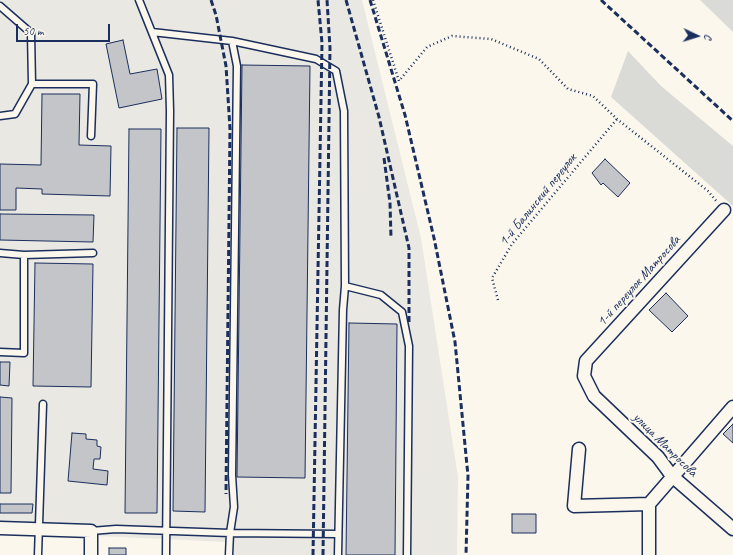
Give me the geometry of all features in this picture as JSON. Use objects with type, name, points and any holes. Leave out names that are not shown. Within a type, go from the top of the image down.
[{"type":"street","name":"1-й переулок Матросова","points":[[584,376],[586,361],[724,210]]},
{"type":"street","name":"улица Матросова","points":[[584,376],[594,396],[658,457],[672,476],[733,529]]},
{"type":"street","points":[[649,555],[649,504],[733,407]]},
{"type":"street","points":[[579,449],[574,506],[649,504]]},
{"type":"street","points":[[0,528],[92,531],[91,555]]},
{"type":"lane","points":[[139,0],[169,75],[170,111],[166,555]]},
{"type":"lane","points":[[0,6],[31,33],[32,84],[16,114],[0,116]]},
{"type":"lane","points":[[152,32],[232,41],[316,59],[336,71],[344,110],[345,286],[343,310],[338,555]]},
{"type":"lane","points":[[229,555],[230,533],[234,507],[232,475],[237,66],[232,41]]},
{"type":"lane","points":[[32,84],[93,84],[91,136]]},
{"type":"lane","points":[[0,253],[24,255],[93,253]]},
{"type":"lane","points":[[0,352],[24,353],[24,255]]},
{"type":"lane","points":[[345,286],[381,295],[402,312],[409,346],[407,555]]},
{"type":"lane","points":[[38,555],[37,529],[40,497],[43,404]]},
{"type":"lane","points":[[92,531],[116,529],[230,533],[338,534]]},
{"type":"path","points":[[373,0],[399,81],[427,47],[452,36],[491,39],[539,59],[568,88],[593,96],[617,119],[708,191],[724,210]]},
{"type":"path","name":"1-й Балинский переулок","points":[[498,300],[492,278],[512,244],[617,119]]},
{"type":"shaded area","points":[[0,0],[362,0],[421,238],[458,477],[457,555],[226,555],[226,542],[97,536],[92,524],[0,523]]},
{"type":"shaded area","points":[[700,0],[733,0],[733,32]]},
{"type":"shaded area","points":[[628,51],[661,86],[733,146],[733,206],[611,97]]},
{"type":"building","points":[[123,40],[130,74],[157,69],[162,99],[119,108],[106,44]]},
{"type":"building","points":[[242,65],[310,66],[305,478],[237,477]]},
{"type":"building","points":[[42,94],[80,94],[79,145],[111,146],[110,196],[42,194],[42,189],[16,188],[16,210],[0,210],[0,164],[41,165]]},
{"type":"building","points":[[177,128],[209,128],[205,512],[173,511]]},
{"type":"building","points":[[129,129],[161,129],[157,513],[125,513]]},
{"type":"building","points":[[605,159],[630,183],[618,197],[603,183],[601,185],[592,173]]},
{"type":"building","points":[[0,214],[94,215],[93,242],[0,240]]},
{"type":"building","points":[[35,263],[93,264],[91,387],[33,386]]},
{"type":"building","points":[[666,293],[688,316],[672,332],[649,310]]},
{"type":"building","points":[[349,323],[397,324],[395,555],[346,555]]},
{"type":"building","points":[[0,362],[10,362],[9,386],[0,385]]},
{"type":"building","points":[[0,397],[12,398],[11,493],[0,493]]},
{"type":"building","points":[[733,424],[733,443],[723,434]]},
{"type":"building","points":[[72,433],[86,434],[86,439],[97,440],[97,446],[101,447],[100,459],[94,459],[93,469],[108,471],[107,485],[68,481]]},
{"type":"building","points":[[0,504],[33,504],[32,513],[0,513]]},
{"type":"building","points":[[512,514],[536,514],[536,533],[512,533]]},
{"type":"building","points":[[109,548],[126,548],[126,555],[109,555]]},
{"type":"railway","points":[[211,0],[216,15],[226,66],[230,129],[226,494]]},
{"type":"railway","points":[[313,555],[322,43],[318,0]]},
{"type":"railway","points":[[323,555],[330,48],[327,0]]},
{"type":"railway","points":[[346,0],[379,117],[409,248],[409,323]]},
{"type":"railway","points":[[370,0],[405,115],[434,238],[455,342],[468,476],[466,555]]},
{"type":"railway","points":[[601,0],[733,121]]},
{"type":"railway","points":[[384,158],[390,203],[391,238]]}]
